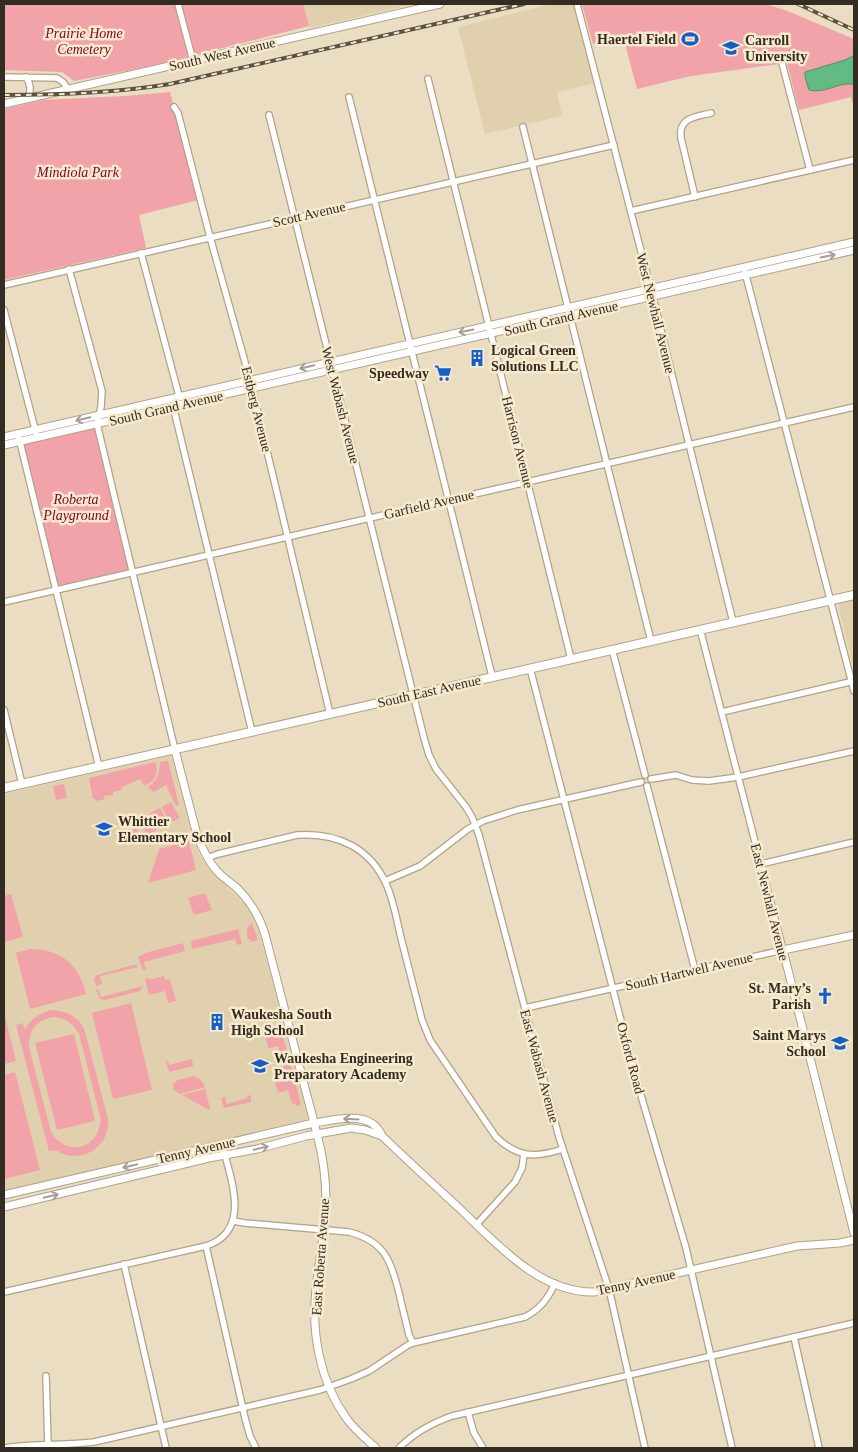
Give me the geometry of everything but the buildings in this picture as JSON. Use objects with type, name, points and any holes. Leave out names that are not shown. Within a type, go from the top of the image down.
[{"type":"main road","name":"South East Avenue","points":[[4,788],[854,595]]},
{"type":"street","points":[[178,4],[193,61]]},
{"type":"street","name":"South West Avenue","points":[[4,104],[440,4]]},
{"type":"street","name":"West Newhall Avenue","points":[[577,4],[652,292],[733,622]]},
{"type":"street","points":[[782,63],[810,170]]},
{"type":"street","points":[[4,77],[57,78],[68,89]]},
{"type":"street","points":[[26,77],[30,88],[28,99]]},
{"type":"street","name":"Harrison Avenue","points":[[428,79],[571,659]]},
{"type":"street","points":[[349,97],[492,676]]},
{"type":"street","name":"Estberg Avenue","points":[[174,107],[178,113],[250,380],[330,714]]},
{"type":"street","points":[[695,197],[681,138],[681,129],[688,119],[711,113]]},
{"type":"street","name":"West Wabash Avenue","points":[[269,114],[412,695]]},
{"type":"street","points":[[523,127],[651,641]]},
{"type":"street","name":"Scott Avenue","points":[[4,285],[614,145]]},
{"type":"street","points":[[631,211],[854,160]]},
{"type":"street","name":"South Grand Avenue","points":[[745,271],[854,242]]},
{"type":"street","name":"South Grand Avenue","points":[[4,437],[250,380],[411,352],[490,330],[652,292],[745,271],[854,250]]},
{"type":"street","points":[[141,253],[179,396],[173,406],[252,732]]},
{"type":"street","points":[[69,269],[102,391],[100,415],[97,424],[134,572],[175,750]]},
{"type":"street","points":[[745,271],[853,681],[854,691]]},
{"type":"street","points":[[4,310],[37,438]]},
{"type":"street","name":"South Grand Avenue","points":[[4,445],[252,388],[409,344],[490,330]]},
{"type":"street","name":"Garfield Avenue","points":[[4,602],[854,407]]},
{"type":"street","points":[[17,434],[99,767]]},
{"type":"street","name":"East Newhall Avenue","points":[[700,630],[854,1233]]},
{"type":"street","points":[[612,649],[644,775],[641,778],[641,782]]},
{"type":"street","name":"Oxford Road","points":[[530,668],[635,1074],[683,1234],[732,1448]]},
{"type":"street","points":[[722,712],[853,681]]},
{"type":"street","name":"East Wabash Avenue","points":[[412,695],[426,747],[433,763],[444,781],[466,806],[476,825],[563,1149],[609,1289],[645,1448]]},
{"type":"street","points":[[4,710],[22,784]]},
{"type":"street","name":"East Roberta Avenue","points":[[175,750],[197,835],[207,858],[217,871],[249,902],[261,922],[266,938],[318,1134],[323,1164],[326,1202],[316,1288],[315,1314],[321,1362],[330,1387],[346,1418],[376,1448]]},
{"type":"street","points":[[644,775],[650,776],[652,779],[676,775],[692,780],[709,781],[738,777],[854,751]]},
{"type":"street","points":[[647,786],[652,779]]},
{"type":"street","points":[[385,881],[420,866],[450,842],[476,825],[500,815],[641,782]]},
{"type":"street","points":[[641,782],[647,786],[695,970]]},
{"type":"street","points":[[207,858],[297,836],[317,835],[340,840],[357,848],[374,864],[385,881],[390,894],[428,1037],[496,1137],[514,1151],[524,1154],[545,1155],[563,1149]]},
{"type":"street","points":[[760,864],[854,842]]},
{"type":"street","name":"South Hartwell Avenue","points":[[525,1008],[854,935]]},
{"type":"street","name":"Tenny Avenue","points":[[4,1195],[314,1123],[353,1118],[373,1125],[382,1136],[518,1262],[573,1291],[584,1292],[609,1289],[797,1246],[840,1243],[854,1240]]},
{"type":"street","name":"Tenny Avenue","points":[[4,1207],[318,1134],[351,1128],[365,1130],[382,1136]]},
{"type":"street","points":[[4,1292],[206,1246],[224,1236],[233,1221],[235,1204],[222,1144]]},
{"type":"street","points":[[476,1224],[515,1182],[522,1168],[524,1154]]},
{"type":"street","points":[[233,1221],[349,1232],[360,1235],[376,1244],[386,1255],[392,1269],[413,1342]]},
{"type":"street","points":[[206,1246],[243,1408],[250,1436],[256,1448]]},
{"type":"street","points":[[124,1264],[166,1448]]},
{"type":"street","points":[[6,1448],[94,1442],[330,1387],[369,1370],[413,1342],[525,1317],[544,1304],[555,1283]]},
{"type":"street","points":[[398,1448],[433,1423],[452,1416],[854,1324]]},
{"type":"street","points":[[794,1338],[819,1448]]},
{"type":"street","points":[[46,1376],[48,1444]]},
{"type":"street","points":[[468,1412],[474,1433],[483,1448]]},
{"type":"shaded area","points":[[303,4],[415,4],[309,28]]},
{"type":"shaded area","points":[[552,4],[574,4],[595,83],[557,92],[562,116],[485,134],[458,27]]},
{"type":"shaded area","points":[[853,56],[854,84],[815,91],[809,90],[805,72]]},
{"type":"shaded area","points":[[854,598],[854,671],[838,605],[840,602]]},
{"type":"shaded area","name":"Waukesha South High School","points":[[168,756],[173,760],[190,828],[199,854],[209,869],[250,910],[258,927],[307,1120],[4,1191],[4,794]]},
{"type":"green space","name":"Prairie Home Cemetery","points":[[4,4],[303,4],[309,26],[151,66],[74,81],[62,72],[4,70]]},
{"type":"green space","name":"Carroll University","points":[[582,4],[765,4],[785,10],[854,39],[854,108],[851,97],[799,110],[787,63],[691,76],[637,89],[623,36],[593,44]]},
{"type":"green space","name":"Mindiola Park","points":[[170,92],[198,200],[139,215],[146,248],[4,280],[4,109],[43,100]]},
{"type":"green space","name":"Roberta Playground","points":[[97,424],[133,572],[56,590],[20,442]]},
{"type":"green space","points":[[168,761],[179,805],[176,806],[166,785],[154,792],[148,787],[156,779],[160,762]]},
{"type":"green space","points":[[155,762],[157,770],[155,777],[148,784],[144,785],[140,779],[122,787],[122,790],[113,792],[113,795],[104,796],[105,799],[96,801],[93,799],[89,778]]},
{"type":"green space","points":[[64,784],[67,798],[56,800],[53,786]]},
{"type":"green space","points":[[171,802],[180,818],[170,823],[162,807]]},
{"type":"green space","points":[[160,808],[169,824],[159,829],[150,813]]},
{"type":"green space","points":[[148,814],[157,830],[147,835],[139,819]]},
{"type":"green space","points":[[136,828],[142,839],[137,841],[123,840],[123,834]]},
{"type":"green space","points":[[189,841],[196,870],[148,883],[159,849]]},
{"type":"green space","points":[[205,893],[212,910],[194,915],[188,898]]},
{"type":"green space","points":[[11,894],[23,937],[4,942],[4,896]]},
{"type":"green space","points":[[252,923],[258,940],[251,942],[248,939],[247,932]]},
{"type":"green space","points":[[238,929],[242,944],[237,946],[235,939],[192,949],[191,941]]},
{"type":"green space","points":[[183,943],[185,951],[144,962],[146,970],[143,970],[138,957],[145,953]]},
{"type":"green space","points":[[30,949],[50,952],[67,960],[79,974],[86,994],[30,1009],[16,953]]},
{"type":"green space","points":[[133,965],[138,967],[100,976],[102,984],[96,986],[94,978],[97,975]]},
{"type":"green space","points":[[164,976],[165,980],[170,979],[176,1001],[168,1003],[165,991],[149,995],[145,979],[149,978],[149,980]]},
{"type":"green space","points":[[143,986],[140,991],[105,1000],[100,999],[96,990],[98,989],[101,997]]},
{"type":"green space","points":[[131,1003],[152,1090],[113,1099],[92,1013]]},
{"type":"green space","points":[[50,1010],[70,1014],[84,1028],[108,1119],[106,1135],[102,1142],[97,1148],[83,1155],[75,1156],[57,1151],[49,1151],[16,1025],[23,1023],[25,1030],[32,1020]],"holes":[[[48,1018],[59,1018],[69,1022],[79,1034],[100,1116],[96,1136],[83,1146],[74,1147],[66,1145],[51,1132],[29,1047],[29,1040],[35,1026]]]},
{"type":"green space","points":[[4,1012],[16,1061],[4,1064]]},
{"type":"green space","points":[[280,1026],[292,1070],[284,1069],[278,1046],[268,1048],[264,1030]]},
{"type":"green space","points":[[74,1034],[95,1121],[57,1130],[35,1043]]},
{"type":"green space","points":[[192,1059],[193,1066],[170,1072],[166,1061],[168,1061],[169,1065]]},
{"type":"green space","points":[[15,1072],[40,1170],[4,1179],[4,1075]]},
{"type":"green space","points":[[194,1076],[201,1080],[205,1087],[179,1094],[174,1090],[173,1084],[178,1080]]},
{"type":"green space","points":[[294,1077],[301,1105],[297,1106],[294,1103],[292,1104],[288,1090],[278,1093],[275,1083]]},
{"type":"green space","points":[[205,1089],[209,1110],[182,1095]]},
{"type":"green space","points":[[251,1095],[251,1102],[224,1108],[221,1098],[225,1097],[227,1104]]},
{"type":"railway","points":[[4,95],[87,93],[170,84],[524,4]]},
{"type":"railway","points":[[798,4],[854,30]]},
{"type":"place","name":"Haertel Field","points":[[690,39]]},
{"type":"place","name":"Carroll University","points":[[731,48]]},
{"type":"place","name":"Logical Green Solutions LLC","points":[[477,358]]},
{"type":"place","name":"Speedway","points":[[443,373]]},
{"type":"place","name":"Whittier Elementary School","points":[[104,829]]},
{"type":"place","name":"St. Mary’s Parish","points":[[825,996]]},
{"type":"place","name":"Waukesha South High School","points":[[217,1022]]},
{"type":"place","name":"Saint Marys School","points":[[840,1043]]},
{"type":"place","name":"Waukesha Engineering Preparatory Academy","points":[[260,1066]]}]
